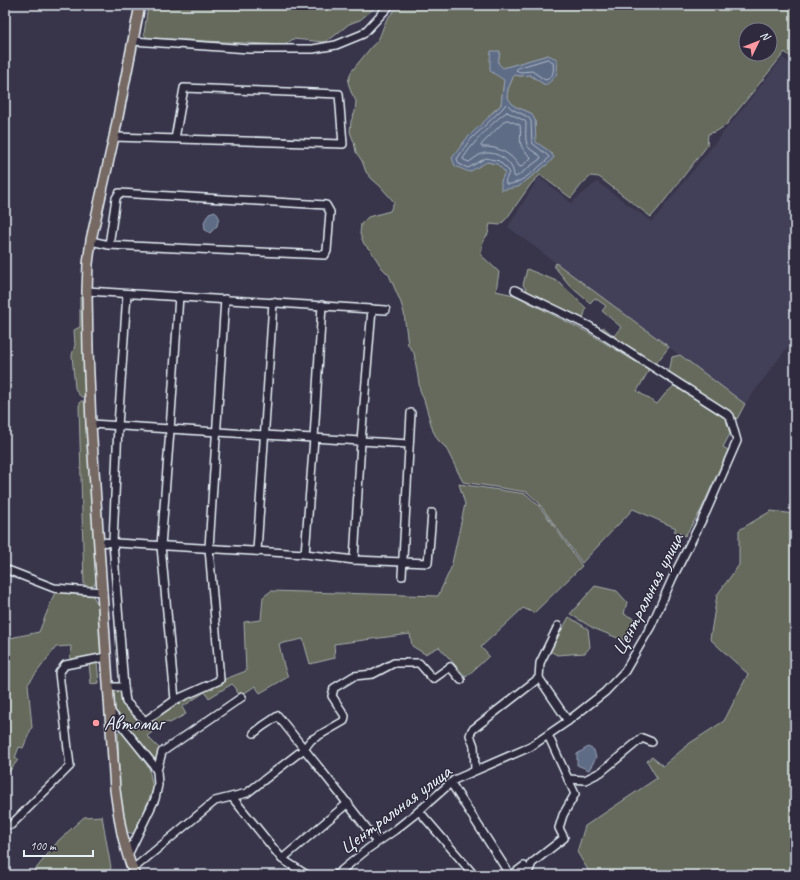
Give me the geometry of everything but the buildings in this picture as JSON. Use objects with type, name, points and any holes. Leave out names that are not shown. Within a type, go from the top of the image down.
[{"type":"main road","points":[[134,872],[121,832],[115,790],[91,424],[87,291],[91,241],[114,137],[140,5]]},
{"type":"street","points":[[133,41],[249,50],[313,49],[336,45],[363,34],[390,5]]},
{"type":"street","points":[[114,137],[175,139],[343,144],[339,94],[184,88],[175,139]]},
{"type":"street","points":[[91,241],[109,245],[325,255],[327,251],[330,212],[326,205],[119,193],[116,198],[109,245]]},
{"type":"street","name":"Центральная улица","points":[[336,875],[362,853],[419,811],[454,780],[530,747],[568,721],[605,692],[625,671],[651,626],[673,577],[706,512],[737,441],[730,416],[589,326],[515,290]]},
{"type":"street","points":[[87,291],[386,310]]},
{"type":"street","points":[[128,294],[118,426],[113,542],[126,702],[145,721],[175,700],[220,680],[209,548],[225,299]]},
{"type":"street","points":[[175,700],[161,546],[178,296]]},
{"type":"street","points":[[257,551],[273,302]]},
{"type":"street","points":[[305,554],[322,305]]},
{"type":"street","points":[[354,560],[361,441],[372,309]]},
{"type":"street","points":[[402,576],[411,413]]},
{"type":"street","points":[[91,424],[409,444]]},
{"type":"street","points":[[99,542],[305,554],[354,560],[428,563],[432,513]]},
{"type":"street","points":[[5,569],[54,588],[102,592]]},
{"type":"street","points":[[558,626],[540,663],[539,678],[568,721]]},
{"type":"street","points":[[11,825],[70,766],[59,673],[65,665],[106,657]]},
{"type":"street","points":[[134,872],[215,802],[247,793],[304,749],[311,740],[344,721],[345,716],[332,696],[334,688],[354,676],[373,674],[394,662],[419,663],[433,679],[450,667],[461,680]]},
{"type":"street","points":[[475,770],[474,746],[470,735],[472,730],[539,678]]},
{"type":"street","points":[[108,687],[124,687]]},
{"type":"street","points":[[128,855],[155,799],[158,785],[157,771],[162,752],[242,697]]},
{"type":"street","points":[[110,711],[157,771]]},
{"type":"street","points":[[254,733],[278,716],[348,803],[377,842]]},
{"type":"street","points":[[529,874],[532,863],[564,838],[559,828],[563,815],[575,794],[548,735]]},
{"type":"street","points":[[568,779],[586,780],[601,772],[642,738],[652,742]]},
{"type":"street","points":[[451,783],[511,875],[524,866],[529,874]]},
{"type":"street","points":[[232,797],[282,859],[307,875]]},
{"type":"street","points":[[282,859],[348,803]]},
{"type":"street","points":[[419,811],[474,875]]},
{"type":"shaded area","points":[[783,58],[795,68],[795,337],[745,404],[508,227],[539,177],[571,203],[597,182],[652,222]]},
{"type":"green space","points":[[148,5],[378,5],[360,20],[349,24],[333,37],[324,42],[293,39],[285,45],[147,38],[144,34]]},
{"type":"green space","points":[[397,5],[795,5],[795,61],[785,52],[778,61],[778,22],[738,22],[738,62],[777,62],[726,125],[717,131],[708,134],[707,146],[651,217],[599,177],[591,176],[583,183],[571,198],[540,175],[531,184],[507,218],[500,225],[490,224],[488,234],[483,241],[481,255],[499,272],[496,291],[514,295],[587,332],[649,370],[637,391],[657,404],[674,386],[726,419],[730,434],[723,447],[728,450],[700,512],[685,536],[674,531],[676,528],[633,509],[582,563],[538,502],[527,492],[463,482],[446,448],[438,440],[433,431],[420,390],[414,353],[408,345],[404,313],[401,303],[389,275],[364,244],[360,234],[361,224],[368,217],[390,211],[394,202],[366,172],[362,161],[356,152],[350,132],[356,101],[348,82],[351,72],[375,44],[384,24]],"holes":[[[491,52],[500,52],[498,63],[503,68],[548,55],[545,85],[530,75],[514,75],[508,89],[507,97],[514,106],[531,113],[535,120],[535,142],[549,151],[554,157],[549,163],[518,187],[501,181],[505,172],[497,164],[487,162],[489,115],[501,105],[504,80]]]},
{"type":"green space","points":[[556,263],[669,347],[654,366],[600,331],[603,327],[614,336],[621,327],[602,311],[606,306],[595,298],[590,303],[571,287],[554,266]]},
{"type":"green space","points":[[527,269],[559,282],[586,308],[583,319],[531,295],[523,285]]},
{"type":"green space","points":[[80,297],[82,297],[85,396],[82,397],[78,394],[75,388],[72,355],[75,345],[74,330],[80,327]]},
{"type":"green space","points":[[680,355],[745,404],[737,419],[669,373],[672,357]]},
{"type":"green space","points":[[81,401],[87,403],[98,577],[94,585],[88,588],[84,584],[79,406]]},
{"type":"green space","points":[[459,484],[526,494],[538,505],[549,519],[582,566],[534,613],[523,608],[481,647],[489,656],[466,677],[439,647],[425,654],[412,646],[410,634],[334,644],[335,658],[310,664],[303,639],[279,644],[288,677],[260,693],[255,686],[239,697],[236,688],[232,684],[209,698],[205,692],[182,707],[186,714],[170,723],[166,722],[147,736],[161,750],[156,764],[115,710],[113,690],[122,690],[125,704],[146,725],[176,703],[220,681],[246,671],[244,622],[261,620],[263,597],[271,591],[438,596],[451,568],[465,504]]},
{"type":"green space","points":[[771,511],[795,514],[795,875],[591,875],[577,852],[585,826],[657,778],[647,761],[652,757],[663,766],[690,743],[724,721],[748,674],[710,639],[717,595],[739,565],[739,530]]},
{"type":"green space","points":[[595,586],[617,591],[627,602],[624,614],[635,619],[625,641],[593,628],[570,614]]},
{"type":"green space","points":[[55,592],[93,596],[98,605],[101,654],[100,656],[70,661],[71,646],[56,647],[28,684],[32,727],[23,748],[19,747],[15,758],[18,760],[5,777],[5,639],[39,632]]},
{"type":"green space","points":[[569,617],[588,629],[590,647],[585,653],[557,655],[550,651]]},
{"type":"green space","points":[[97,662],[99,683],[91,684],[89,663]]},
{"type":"green space","points":[[118,732],[125,733],[149,768],[153,789],[135,834],[126,832],[119,783]]},
{"type":"green space","points":[[102,816],[111,868],[106,875],[31,875],[59,840],[84,817]]},
{"type":"water","points":[[491,51],[500,51],[498,63],[503,68],[548,55],[557,59],[556,74],[552,80],[545,85],[530,75],[514,75],[508,89],[507,97],[514,106],[531,113],[535,120],[536,142],[549,151],[554,157],[549,163],[518,187],[501,190],[501,181],[505,172],[497,164],[487,162],[469,172],[455,166],[452,158],[466,139],[501,105],[504,80],[490,71]]},
{"type":"water","points":[[215,211],[219,217],[217,226],[210,233],[205,230],[204,222],[209,213]]},
{"type":"water","points":[[588,747],[594,750],[596,758],[589,770],[577,765],[577,754]]},
{"type":"waterway","points":[[791,875],[795,871]]},
{"type":"place","name":"Автомаг","points":[[96,723]]}]
